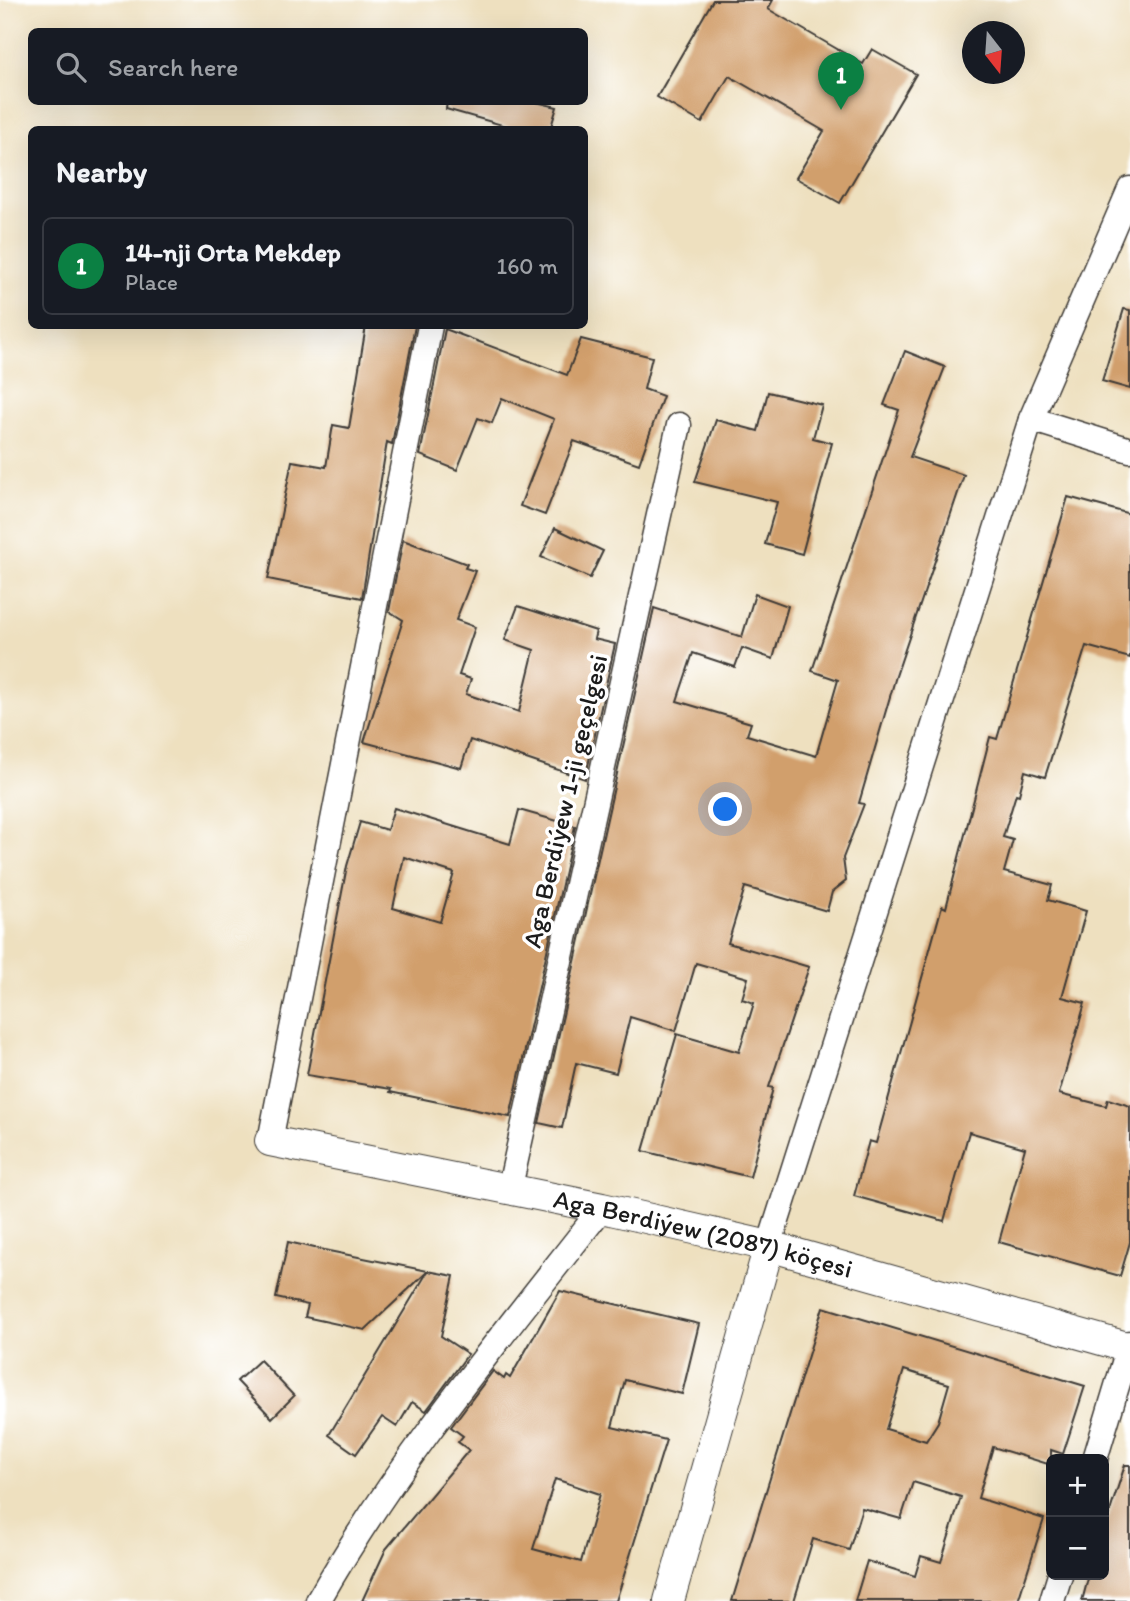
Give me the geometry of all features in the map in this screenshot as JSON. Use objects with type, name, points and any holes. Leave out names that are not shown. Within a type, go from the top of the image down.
[{"type":"street","points":[[669,1601],[769,1246],[1031,419],[1130,189]]},
{"type":"street","points":[[270,1141],[429,329]]},
{"type":"street","points":[[1031,419],[1130,450]]},
{"type":"street","name":"Aga Berdiýew 1-ji geçelgesi","points":[[509,1191],[679,425]]},
{"type":"street","name":"Aga Berdiýew (2087) köçesi","points":[[270,1141],[602,1208],[769,1246],[1130,1346]]},
{"type":"street","points":[[318,1601],[377,1502],[424,1436],[602,1208]]},
{"type":"street","points":[[1097,1454],[1130,1346]]},
{"type":"street","points":[[1052,1601],[1058,1580]]},
{"type":"building","points":[[713,0],[773,0],[768,9],[863,64],[872,49],[916,74],[840,203],[796,178],[824,131],[729,76],[702,123],[657,97]]},
{"type":"building","points":[[447,105],[557,107],[551,126],[506,126],[446,109]]},
{"type":"building","points":[[1124,309],[1130,310],[1130,389],[1102,381]]},
{"type":"building","points":[[366,329],[414,329],[392,444],[387,442],[362,598],[268,579],[292,461],[326,467],[333,425],[349,428]]},
{"type":"building","points":[[445,329],[567,375],[581,339],[652,357],[644,389],[663,396],[639,464],[574,441],[545,515],[520,506],[554,419],[502,398],[492,423],[478,418],[457,470],[420,455]]},
{"type":"building","points":[[905,351],[945,367],[910,457],[964,475],[896,676],[859,803],[864,804],[843,858],[846,881],[832,892],[827,911],[745,887],[728,943],[809,967],[769,1087],[773,1088],[750,1177],[643,1151],[677,1034],[739,1052],[754,1003],[742,999],[748,978],[696,963],[676,1031],[630,1017],[616,1073],[576,1063],[562,1128],[539,1123],[654,608],[742,637],[755,594],[788,606],[773,659],[742,648],[735,667],[693,653],[677,701],[751,723],[747,735],[816,756],[838,680],[812,671],[899,410],[884,405]]},
{"type":"building","points":[[768,392],[822,405],[813,438],[832,443],[802,554],[765,544],[777,502],[695,482],[716,420],[758,431]]},
{"type":"building","points":[[1068,497],[1130,514],[1130,658],[1086,646],[1045,777],[1025,771],[1019,795],[1016,794],[1003,837],[1013,840],[1004,872],[1052,885],[1048,900],[1086,911],[1062,997],[1085,1003],[1059,1094],[1106,1106],[1108,1099],[1130,1106],[1130,1242],[1120,1276],[999,1242],[1025,1148],[969,1132],[944,1221],[854,1196],[869,1141],[876,1143],[942,906],[946,908],[990,737],[997,739]]},
{"type":"building","points":[[555,528],[603,551],[590,578],[541,557]]},
{"type":"building","points":[[403,540],[467,564],[465,568],[475,571],[456,620],[475,627],[459,675],[471,679],[466,694],[519,712],[534,650],[505,640],[518,606],[596,631],[594,639],[615,644],[585,779],[470,740],[461,768],[364,742],[403,620],[389,611]]},
{"type":"building","points":[[394,808],[510,844],[519,810],[575,826],[510,1117],[390,1092],[391,1089],[307,1075],[347,866],[360,822],[387,830]],"holes":[[[404,857],[454,873],[440,922],[393,908]]]},
{"type":"building","points":[[288,1242],[428,1271],[365,1330],[305,1317],[308,1305],[276,1298]]},
{"type":"building","points":[[428,1271],[454,1276],[441,1336],[468,1354],[426,1411],[412,1402],[397,1427],[382,1417],[356,1454],[329,1435]]},
{"type":"building","points":[[560,1291],[699,1324],[682,1394],[625,1380],[612,1427],[666,1440],[616,1601],[362,1601],[386,1549],[469,1450],[458,1442],[463,1436],[451,1427],[493,1371],[504,1379],[506,1375],[510,1378]],"holes":[[[555,1479],[600,1494],[581,1562],[533,1549]]]},
{"type":"building","points":[[823,1307],[1085,1386],[1063,1454],[1051,1450],[1051,1454],[1046,1454],[1046,1463],[993,1447],[978,1498],[1044,1519],[1018,1601],[855,1601],[867,1561],[915,1576],[921,1556],[941,1562],[961,1497],[913,1482],[901,1519],[862,1508],[849,1550],[813,1539],[794,1601],[732,1601]],"holes":[[[904,1370],[949,1384],[938,1422],[926,1441],[886,1429]]]},
{"type":"building","points":[[260,1360],[294,1396],[272,1418],[237,1381]]},
{"type":"building","points":[[1125,1465],[1130,1465],[1130,1601],[1082,1601],[1088,1580],[1109,1580],[1109,1515]]},
{"type":"place","name":"14-nji Orta Mekdep","points":[[841,110]]}]
